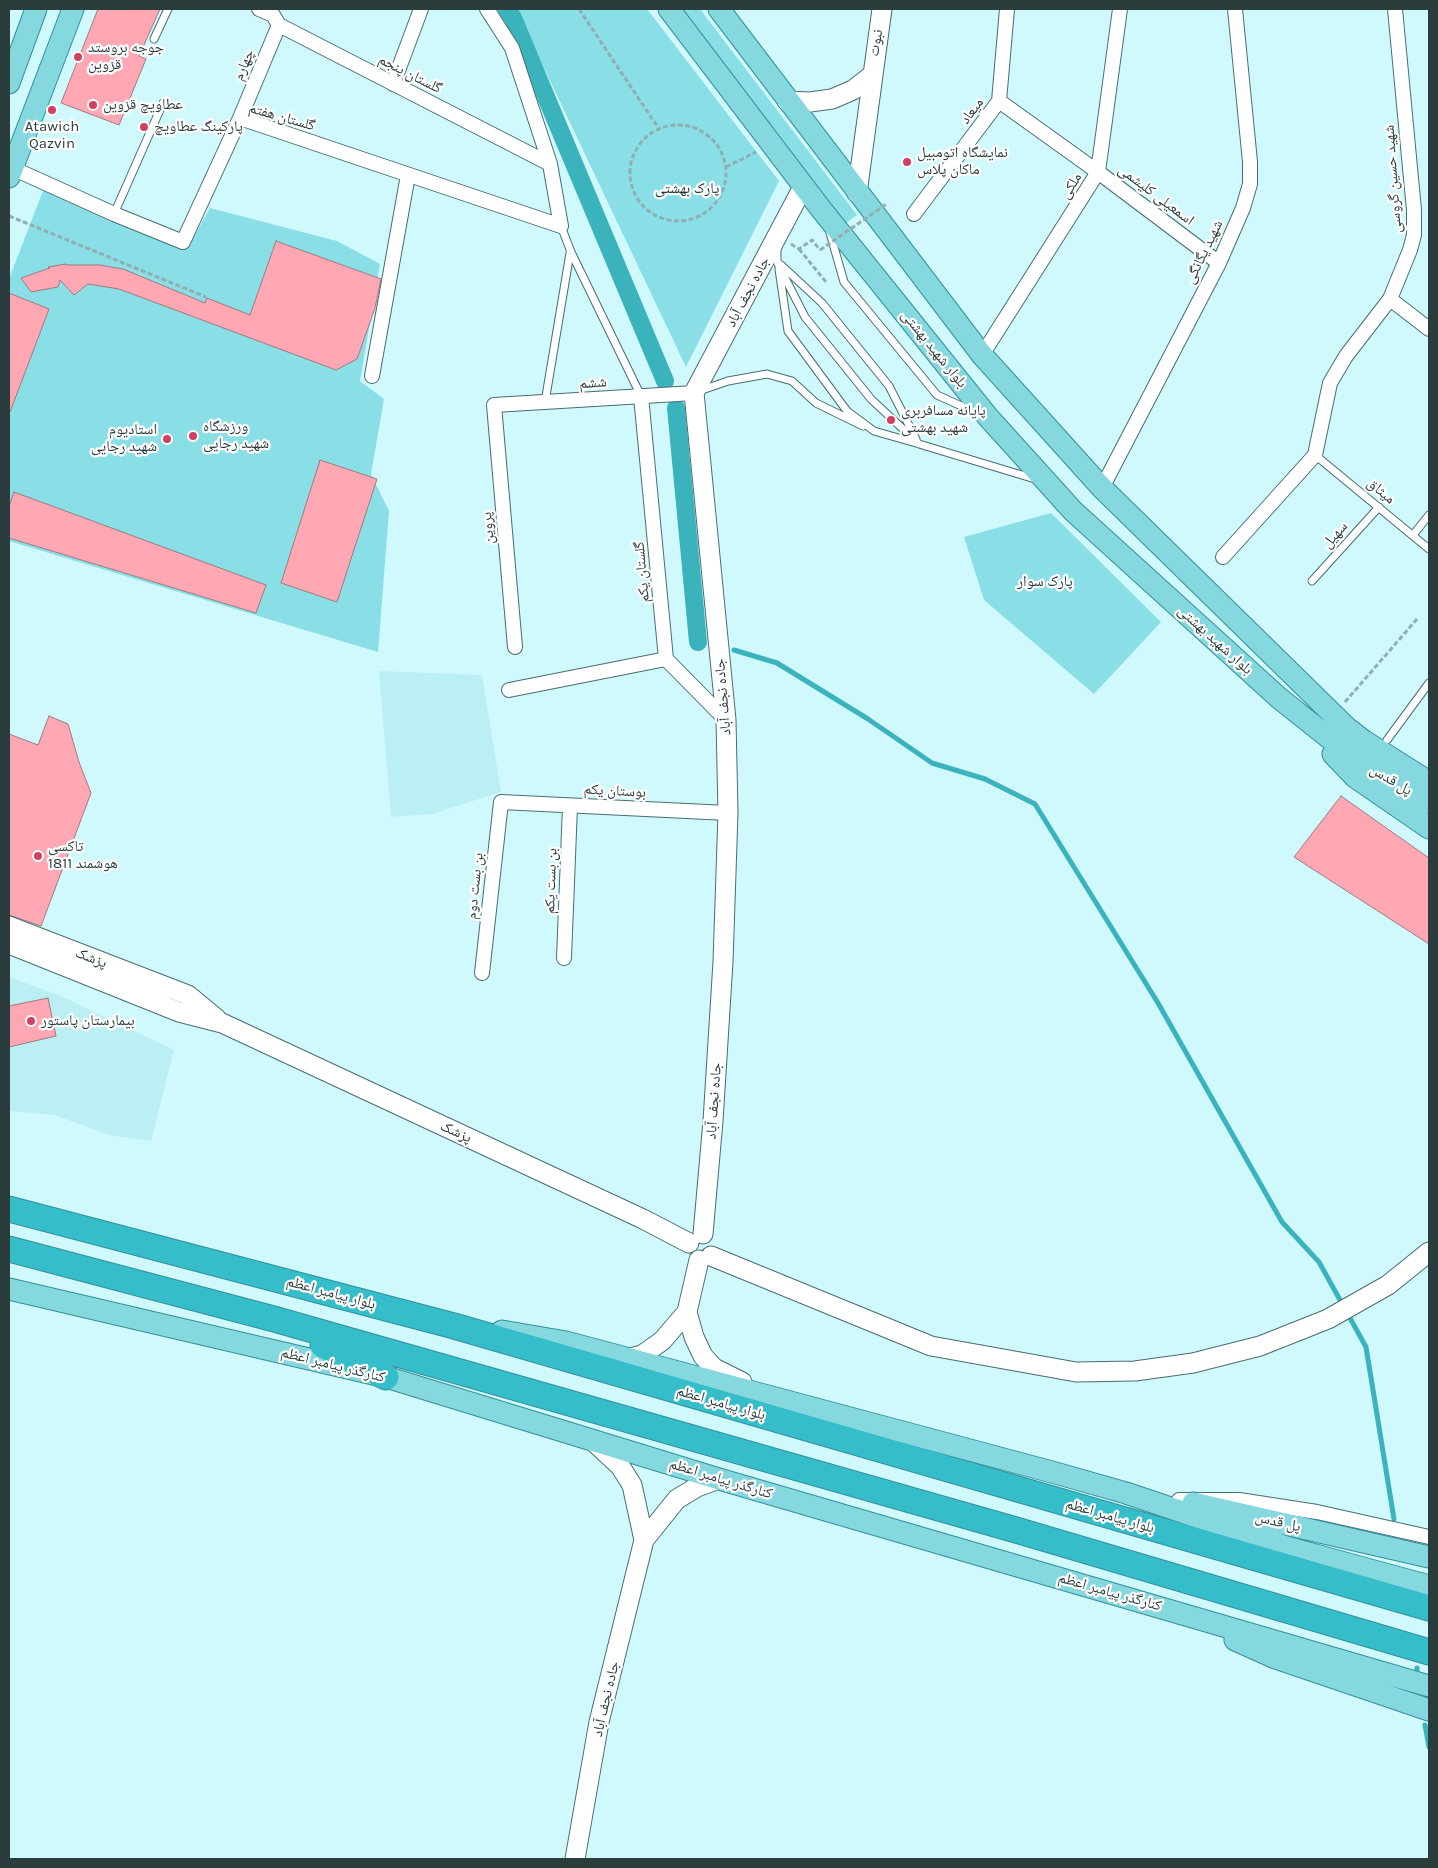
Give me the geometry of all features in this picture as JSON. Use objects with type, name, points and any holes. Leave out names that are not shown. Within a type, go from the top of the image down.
[{"type":"highway","name":"بلوار پیامبر اعظم","points":[[9,1209],[454,1326],[1429,1608]]},
{"type":"highway","points":[[9,1249],[274,1319],[1016,1530],[1429,1652]]},
{"type":"highway","points":[[274,1319],[386,1377]]},
{"type":"main road","points":[[9,83],[36,9]]},
{"type":"main road","points":[[11,172],[73,9]]},
{"type":"main road","name":"بلوار شهید بهشتی","points":[[669,9],[821,209],[988,417],[1074,511],[1280,698],[1355,777],[1429,828]]},
{"type":"main road","name":"بلوار شهید بهشتی","points":[[719,9],[787,101],[982,355],[1102,488],[1304,685],[1332,715],[1358,749]]},
{"type":"main road","name":"بلوار شهید بهشتی","points":[[1304,685],[1429,766]]},
{"type":"main road","name":"بلوار شهید بهشتی","points":[[1280,698],[1358,749]]},
{"type":"main road","name":"پل قدس","points":[[1358,749],[1429,782]]},
{"type":"main road","name":"پل قدس","points":[[1358,749],[1429,803]]},
{"type":"main road","name":"کنارگذر پیامبر اعظم","points":[[9,1289],[386,1377],[719,1479],[1429,1686]]},
{"type":"main road","points":[[454,1326],[540,1337],[630,1358],[770,1395],[1126,1493],[1286,1547],[1429,1586]]},
{"type":"main road","name":"پل قدس","points":[[1126,1493],[1180,1500],[1429,1557]]},
{"type":"main road","points":[[1166,1608],[1273,1658],[1429,1710]]},
{"type":"street","name":"گلستان پنجم","points":[[259,9],[276,16],[393,84],[550,164]]},
{"type":"street","points":[[393,84],[421,9]]},
{"type":"street","points":[[487,9],[512,48],[550,164],[561,226]]},
{"type":"street","name":"نبوت","points":[[857,193],[871,76],[882,9]]},
{"type":"street","name":"میعاد","points":[[914,214],[999,101],[1007,9]]},
{"type":"street","name":"ملکی","points":[[982,355],[1098,172],[1120,9]]},
{"type":"street","name":"شهید یگانگی","points":[[1102,488],[1218,263],[1243,208],[1250,184],[1235,9]]},
{"type":"street","name":"شهید حسین گروسی","points":[[1315,455],[1330,383],[1346,356],[1390,299],[1414,235],[1395,9]]},
{"type":"street","name":"چهارم","points":[[240,118],[276,16]]},
{"type":"street","points":[[787,101],[810,102],[832,98],[853,90],[871,76]]},
{"type":"street","name":"اسمعیلی کلیشمی","points":[[999,101],[1098,172],[1218,263]]},
{"type":"street","name":"گلستان هفتم","points":[[11,172],[182,242],[240,118],[561,226]]},
{"type":"street","points":[[372,376],[408,175]]},
{"type":"street","name":"جاده نجف آباد","points":[[696,1238],[713,1121],[723,962],[728,813],[726,720],[694,393],[804,187]]},
{"type":"street","points":[[1390,299],[1429,329]]},
{"type":"street","name":"ششم","points":[[494,405],[694,393]]},
{"type":"street","name":"گلستان یکم","points":[[642,396],[666,659]]},
{"type":"street","name":"پروین","points":[[494,405],[515,647]]},
{"type":"street","points":[[1223,557],[1315,455]]},
{"type":"street","points":[[509,690],[666,659],[726,720]]},
{"type":"street","name":"بوستان یکم","points":[[501,802],[728,813]]},
{"type":"street","name":"بن بست دوم","points":[[482,973],[501,802]]},
{"type":"street","name":"بن بست یکم","points":[[564,958],[570,806]]},
{"type":"street","name":"پزشک","points":[[9,926],[188,996],[222,1023]]},
{"type":"street","name":"پزشک","points":[[9,944],[179,1012],[222,1023],[643,1219],[696,1238]]},
{"type":"street","points":[[630,1358],[642,1355],[662,1341],[687,1312],[705,1258],[714,1249],[713,1241],[696,1238]]},
{"type":"street","points":[[705,1258],[931,1346],[1076,1372],[1135,1371],[1193,1363],[1260,1346],[1328,1318],[1388,1285],[1429,1252]]},
{"type":"street","points":[[687,1312],[694,1337],[703,1356],[714,1368],[770,1395]]},
{"type":"street","points":[[590,1439],[620,1466],[632,1485],[644,1540]]},
{"type":"street","points":[[644,1540],[677,1499],[697,1487],[719,1479]]},
{"type":"street","points":[[1180,1500],[1238,1500],[1326,1514],[1429,1537]]},
{"type":"street","name":"جاده نجف آباد","points":[[575,1859],[599,1722],[644,1540]]},
{"type":"lane","points":[[154,39],[168,9]]},
{"type":"lane","points":[[114,214],[163,103]]},
{"type":"lane","points":[[561,226],[570,252],[642,396]]},
{"type":"lane","points":[[777,236],[777,262],[788,331],[847,411],[874,431]]},
{"type":"lane","points":[[545,402],[570,252]]},
{"type":"lane","points":[[777,262],[822,303],[889,386],[919,444]]},
{"type":"lane","points":[[777,262],[805,317],[871,399],[919,444]]},
{"type":"lane","points":[[694,393],[728,381],[767,374],[792,381],[816,403],[874,431],[1049,484]]},
{"type":"lane","name":"میثاق","points":[[1315,455],[1429,549]]},
{"type":"lane","name":"سهیل","points":[[1312,581],[1379,507]]},
{"type":"lane","points":[[1413,535],[1429,515]]},
{"type":"lane","points":[[1387,740],[1429,683]]},
{"type":"path","points":[[579,9],[659,129]]},
{"type":"path","points":[[673,125],[688,126],[702,131],[717,146],[726,167],[725,182],[720,196],[711,209],[698,217],[684,221],[669,221],[655,215],[638,200],[630,179],[631,164],[636,149],[646,138],[659,129],[673,125]]},
{"type":"path","points":[[726,167],[756,152],[768,141]]},
{"type":"path","points":[[812,240],[820,250],[888,203]]},
{"type":"path","points":[[9,216],[206,297]]},
{"type":"path","points":[[799,249],[826,282]]},
{"type":"path","points":[[1340,708],[1417,619]]},
{"type":"shaded area","points":[[379,671],[482,675],[501,792],[432,814],[391,817]]},
{"type":"shaded area","points":[[9,977],[61,996],[174,1050],[151,1141],[110,1135],[54,1115],[9,1111]]},
{"type":"green space","name":"پارک بهشتی","points":[[516,9],[647,9],[779,181],[686,367]]},
{"type":"green space","points":[[683,9],[700,9],[857,215],[846,223]]},
{"type":"green space","name":"ورزشگاه شهید رجایی","points":[[44,188],[187,249],[210,208],[337,241],[380,264],[360,381],[384,399],[371,474],[389,511],[378,652],[9,541],[9,279]]},
{"type":"green space","name":"پارک سوار","points":[[1051,513],[1161,622],[1094,694],[984,600],[964,537]]},
{"type":"building","points":[[98,9],[160,9],[139,56],[146,59],[119,125],[61,103]]},
{"type":"building","points":[[276,241],[381,279],[375,308],[357,359],[336,370],[119,289],[88,284],[74,295],[60,280],[58,287],[31,292],[21,278],[50,268],[48,267],[66,264],[100,265],[123,269],[205,303],[207,298],[250,315]]},
{"type":"building","points":[[9,293],[49,309],[10,412],[9,412]]},
{"type":"building","points":[[320,460],[377,479],[337,602],[281,583]]},
{"type":"building","points":[[14,492],[266,585],[256,613],[9,538],[9,507]]},
{"type":"building","name":"تاکسی هوشمند 1811","points":[[49,716],[68,724],[79,762],[91,793],[41,926],[9,915],[9,734],[38,745]]},
{"type":"building","points":[[1341,796],[1429,858],[1429,944],[1294,857]]},
{"type":"building","name":"بیمارستان پاستور","points":[[48,998],[56,1036],[9,1047],[9,1006]]},
{"type":"waterway","points":[[507,9],[513,18],[665,381]]},
{"type":"waterway","points":[[676,408],[698,642]]},
{"type":"waterway","points":[[698,642],[704,644]]},
{"type":"waterway","points":[[734,650],[777,663],[868,719],[932,763],[985,779],[1035,804],[1158,1003],[1282,1222],[1319,1262],[1366,1347],[1394,1519]]},
{"type":"waterway","points":[[1425,1725],[1429,1747]]},
{"type":"place","name":"جوجه بروستد قزوین","points":[[78,57]]},
{"type":"place","name":"عطاویچ قزوین","points":[[93,105]]},
{"type":"place","name":"Atawich Qazvin","points":[[52,110]]},
{"type":"place","name":"پارکینگ عطاویچ","points":[[144,127]]},
{"type":"place","name":"نمایشگاه اتومبیل ماکان پلاس","points":[[907,162]]},
{"type":"place","name":"پایانه مسافربری شهید بهشتی","points":[[891,420]]},
{"type":"place","name":"ورزشگاه شهید رجایی","points":[[193,436]]},
{"type":"place","name":"استادیوم شهید رجایی","points":[[167,439]]},
{"type":"place","name":"تاکسی هوشمند 1811","points":[[38,856]]},
{"type":"place","name":"بیمارستان پاستور","points":[[31,1021]]}]
